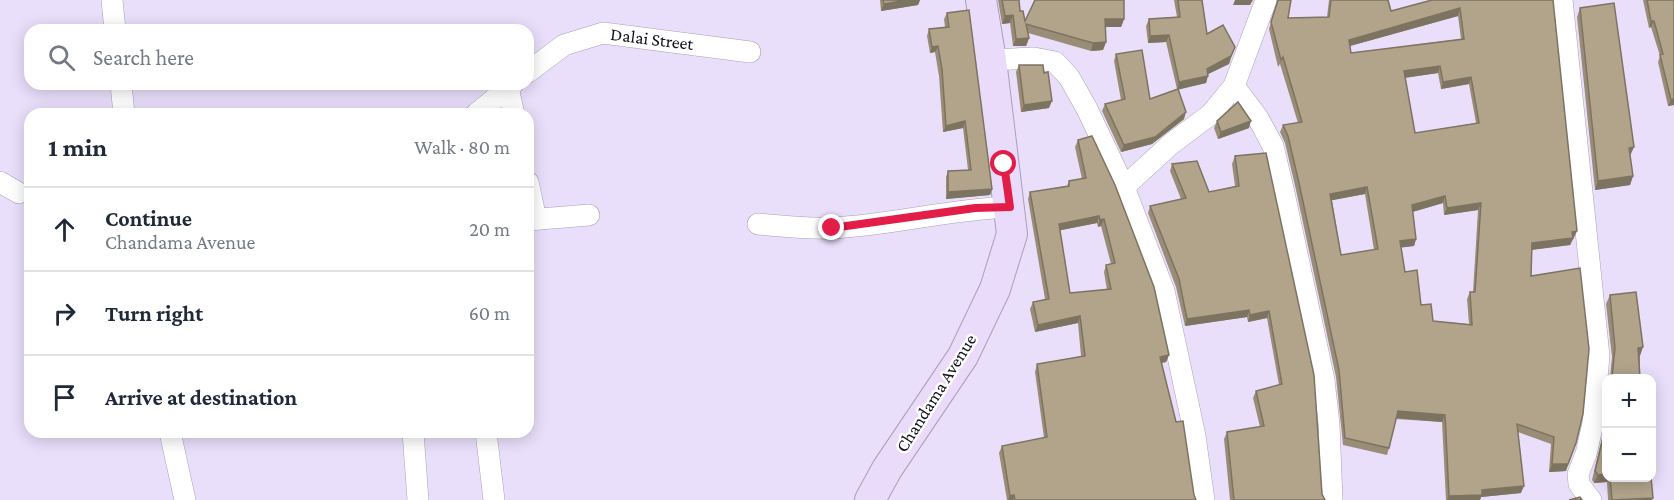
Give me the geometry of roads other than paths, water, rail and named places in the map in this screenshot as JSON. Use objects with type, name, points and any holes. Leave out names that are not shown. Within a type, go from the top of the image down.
[{"type":"street","points":[[112,0],[114,24]]},
{"type":"street","name":"Chandama Avenue","points":[[870,500],[887,469],[963,356],[981,321],[1008,252],[1012,234],[992,60],[981,0]]},
{"type":"street","points":[[1124,187],[1171,144],[1211,114],[1234,86],[1266,0]]},
{"type":"street","points":[[1562,0],[1599,357],[1593,423],[1586,454],[1578,474],[1579,484],[1591,500]]},
{"type":"street","name":"Dalai Street","points":[[534,68],[564,45],[603,33],[750,52]]},
{"type":"street","points":[[992,60],[1034,58],[1055,62],[1069,77],[1087,109],[1124,187],[1164,291],[1190,414],[1204,500]]},
{"type":"street","points":[[1234,86],[1258,118],[1273,146],[1279,170],[1324,380],[1329,424],[1332,500]]},
{"type":"street","points":[[122,90],[123,108]]},
{"type":"street","points":[[484,108],[506,90]]},
{"type":"street","points":[[511,90],[513,108]]},
{"type":"street","points":[[0,182],[19,194]]},
{"type":"street","points":[[758,224],[832,228],[975,208],[1010,207]]},
{"type":"street","points":[[534,220],[589,215]]},
{"type":"street","points":[[171,438],[185,500]]},
{"type":"street","points":[[413,438],[418,500]]},
{"type":"street","points":[[487,438],[494,500]]}]
